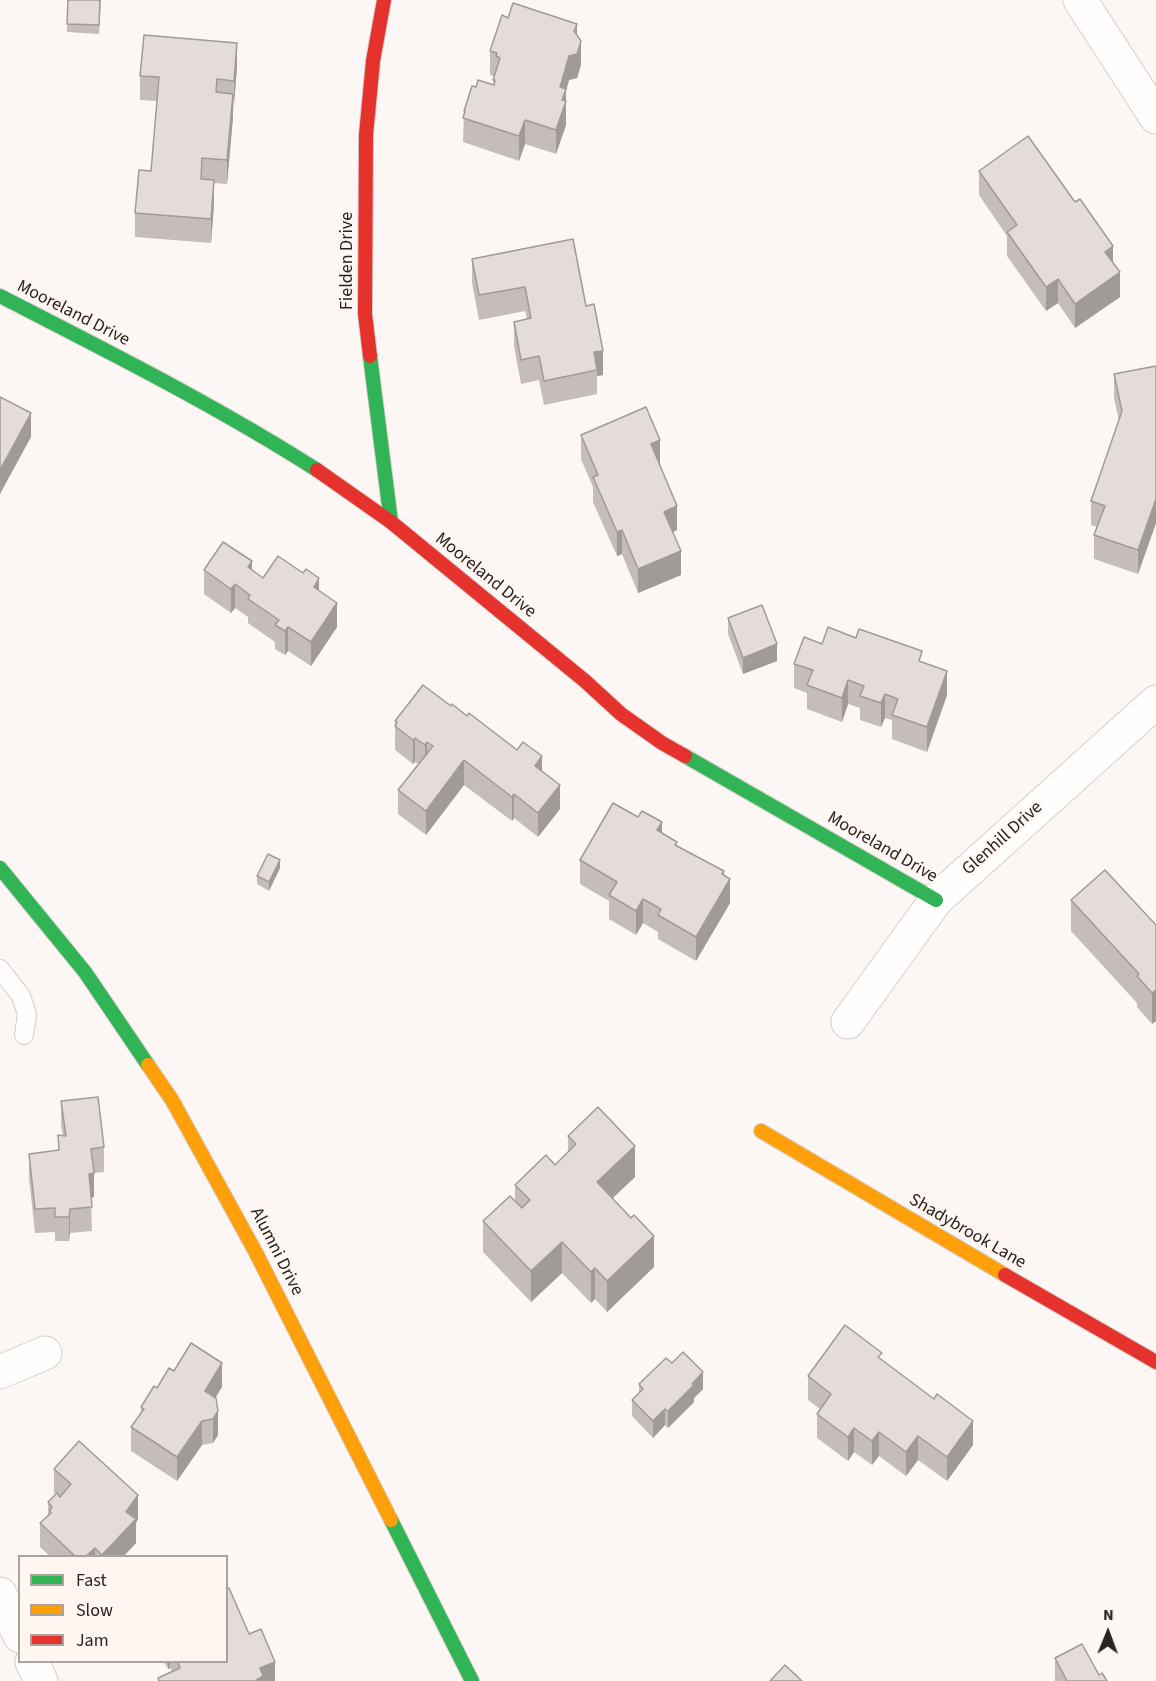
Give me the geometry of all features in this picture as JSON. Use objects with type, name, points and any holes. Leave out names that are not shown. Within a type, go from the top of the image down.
[{"type":"street","name":"Fielden Drive","points":[[384,0],[373,61],[366,135],[363,250],[365,314],[391,522]]},
{"type":"street","points":[[1080,0],[1156,117]]},
{"type":"street","name":"Mooreland Drive","points":[[0,296],[146,371],[276,444],[333,480],[391,522],[585,681],[621,714],[662,743],[936,900]]},
{"type":"street","name":"Glenhill Drive","points":[[848,1022],[936,900],[1156,702]]},
{"type":"street","name":"Alumni Drive","points":[[0,868],[86,972],[172,1100],[255,1251],[472,1681]]},
{"type":"street","name":"Shadybrook Lane","points":[[761,1131],[1156,1362]]},
{"type":"street","points":[[0,1372],[45,1353]]},
{"type":"street","points":[[0,1594],[18,1632]]},
{"type":"street","points":[[32,1663],[41,1681]]},
{"type":"lane","points":[[0,969],[21,996],[27,1014],[24,1035]]},
{"type":"building","points":[[68,0],[100,0],[99,25],[67,24]]},
{"type":"building","points":[[513,3],[577,24],[574,31],[581,41],[577,54],[569,56],[560,87],[566,89],[562,100],[566,101],[556,130],[525,120],[519,136],[463,118],[472,86],[476,87],[478,80],[494,85],[495,80],[493,80],[500,58],[496,56],[497,53],[490,51],[502,15],[508,18]]},
{"type":"building","points":[[144,35],[237,43],[234,81],[217,79],[216,92],[233,94],[227,160],[202,158],[201,179],[214,180],[211,219],[135,213],[139,170],[151,171],[159,77],[140,76]]},
{"type":"building","points":[[1028,136],[1075,202],[1080,199],[1113,246],[1105,252],[1120,272],[1075,304],[1058,279],[1046,287],[1007,232],[1017,225],[979,171]]},
{"type":"building","points":[[573,239],[586,306],[594,304],[603,351],[594,352],[597,370],[544,381],[539,356],[521,360],[514,322],[531,318],[525,287],[479,295],[472,259]]},
{"type":"building","points":[[1156,366],[1156,499],[1138,550],[1094,535],[1105,506],[1091,501],[1122,411],[1114,374]]},
{"type":"building","points":[[0,397],[31,413],[0,470]]},
{"type":"building","points":[[646,407],[660,440],[651,444],[677,506],[664,512],[681,551],[638,569],[622,530],[617,532],[593,477],[598,475],[581,435]]},
{"type":"building","points":[[223,542],[252,561],[248,567],[263,578],[278,556],[303,573],[306,569],[319,578],[314,587],[337,603],[311,642],[288,627],[285,631],[275,625],[279,620],[248,599],[250,595],[235,584],[231,589],[204,570]]},
{"type":"building","points":[[762,605],[777,644],[743,658],[728,618]]},
{"type":"building","points":[[828,627],[856,638],[859,629],[922,651],[919,661],[947,671],[927,727],[892,715],[898,699],[885,694],[881,703],[860,696],[864,686],[848,680],[842,698],[807,685],[813,670],[794,664],[804,637],[822,644]]},
{"type":"building","points":[[423,685],[467,716],[469,713],[517,750],[523,742],[542,756],[535,766],[560,785],[538,813],[514,794],[512,797],[464,760],[426,811],[398,790],[433,746],[427,742],[425,745],[415,738],[413,740],[395,726],[397,722],[395,721]]},
{"type":"building","points":[[613,803],[638,817],[642,811],[662,822],[657,830],[677,842],[675,845],[724,871],[722,874],[730,879],[696,937],[658,915],[661,909],[643,899],[636,911],[609,895],[617,882],[580,860]]},
{"type":"building","points":[[268,854],[280,860],[269,882],[257,876]]},
{"type":"building","points":[[1105,870],[1156,925],[1156,990],[1152,993],[1137,976],[1139,974],[1071,900]]},
{"type":"building","points":[[98,1097],[104,1147],[91,1149],[94,1173],[89,1174],[92,1207],[70,1209],[69,1217],[55,1217],[55,1208],[35,1209],[29,1154],[59,1150],[58,1135],[66,1136],[61,1101]]},
{"type":"building","points":[[598,1107],[635,1146],[597,1182],[631,1218],[634,1215],[654,1236],[607,1281],[595,1268],[591,1272],[562,1242],[531,1271],[483,1221],[510,1196],[522,1208],[530,1200],[515,1185],[546,1155],[555,1165],[576,1144],[568,1136]]},
{"type":"building","points":[[845,1325],[882,1353],[878,1357],[934,1399],[937,1394],[973,1421],[947,1457],[918,1436],[906,1452],[879,1432],[872,1441],[854,1428],[848,1437],[817,1414],[831,1394],[808,1376]]},
{"type":"building","points":[[191,1343],[222,1363],[205,1391],[216,1398],[218,1411],[213,1419],[202,1421],[177,1457],[131,1427],[144,1409],[141,1407],[154,1386],[157,1388],[169,1368],[174,1371]]},
{"type":"building","points":[[683,1352],[703,1372],[692,1384],[694,1385],[668,1411],[665,1409],[653,1421],[632,1400],[643,1389],[639,1384],[666,1358],[672,1363]]},
{"type":"building","points":[[79,1441],[138,1495],[126,1512],[136,1519],[102,1555],[95,1548],[87,1555],[74,1555],[40,1523],[51,1513],[52,1507],[48,1502],[57,1493],[60,1497],[71,1484],[54,1469]]},
{"type":"building","points":[[228,1588],[249,1634],[261,1629],[275,1662],[260,1668],[263,1676],[255,1681],[159,1681],[158,1678],[180,1668],[178,1663],[228,1663]]},
{"type":"building","points":[[1082,1644],[1099,1675],[1102,1673],[1107,1681],[1067,1681],[1055,1658]]},
{"type":"building","points":[[785,1665],[802,1681],[770,1681]]},
{"type":"traffic: fast","points":[[0,296],[200,401],[317,470]]},
{"type":"traffic: fast","points":[[370,356],[391,522]]},
{"type":"traffic: fast","points":[[685,756],[936,900]]},
{"type":"traffic: fast","points":[[0,868],[85,972],[148,1065]]},
{"type":"traffic: fast","points":[[391,1520],[472,1681]]},
{"type":"traffic: slow","points":[[148,1065],[172,1100],[255,1251],[391,1520]]},
{"type":"traffic: slow","points":[[761,1131],[1005,1275]]},
{"type":"traffic: jam","points":[[370,356],[365,314],[366,135],[373,61],[384,0]]},
{"type":"traffic: jam","points":[[317,470],[391,522],[585,681],[621,714],[685,756]]},
{"type":"traffic: jam","points":[[1005,1275],[1156,1362]]}]
